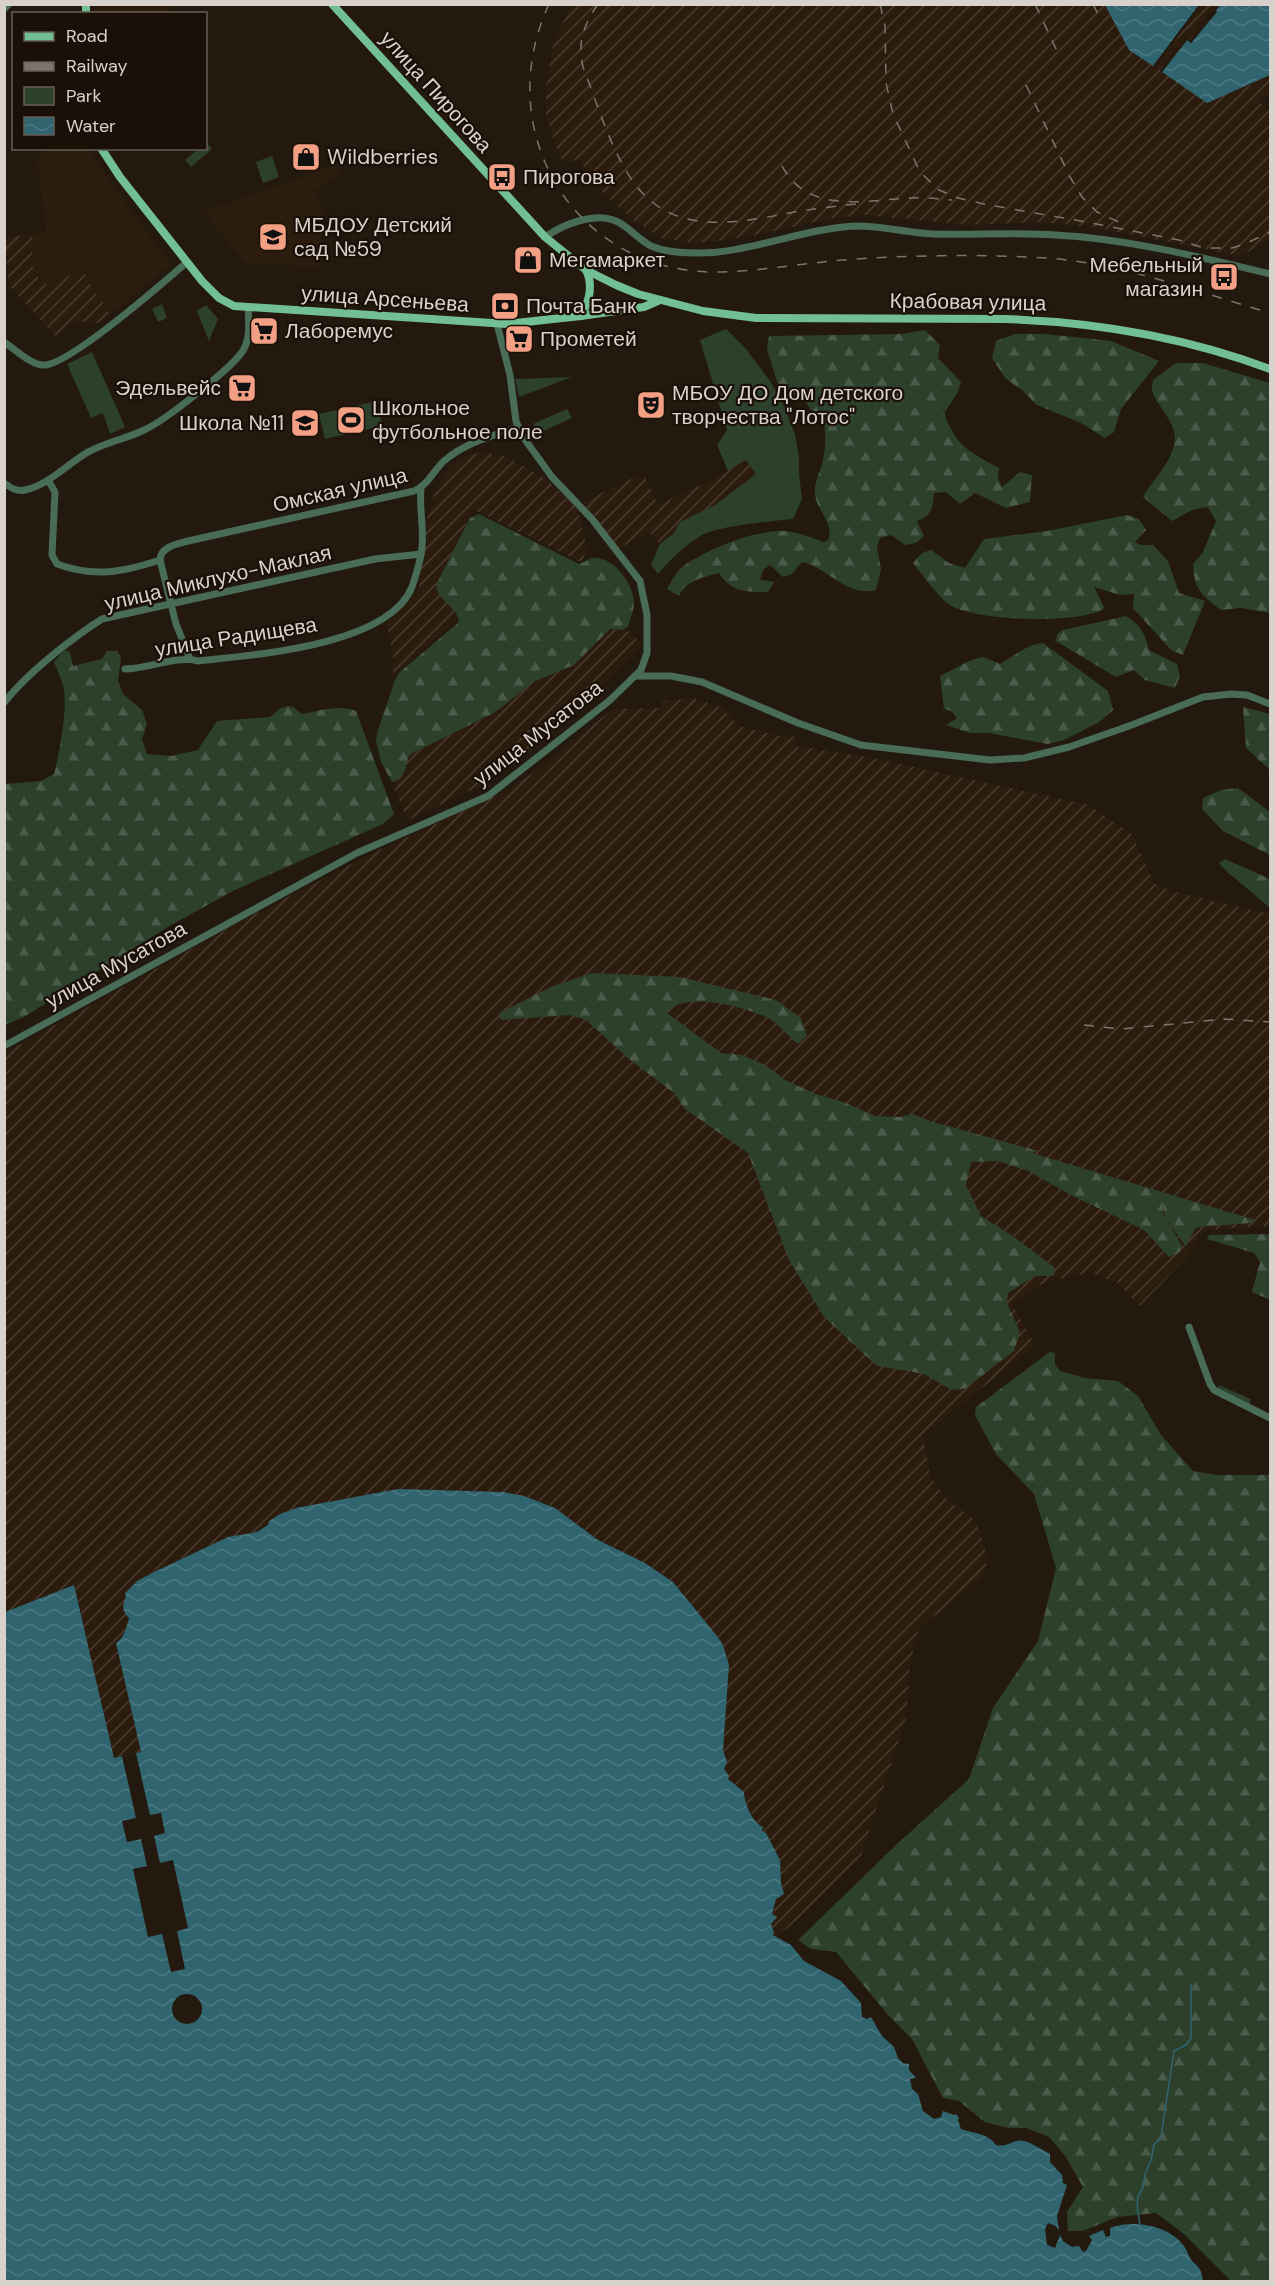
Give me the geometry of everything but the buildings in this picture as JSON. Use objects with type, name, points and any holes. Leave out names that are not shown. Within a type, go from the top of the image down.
[{"type":"main road","name":"улица Пирогова","points":[[332,4],[545,237],[586,270],[638,294],[660,300]]},
{"type":"main road","name":"улица Арсеньева","points":[[102,150],[120,177],[187,262],[219,298],[234,306],[523,324],[644,307],[660,300]]},
{"type":"main road","points":[[581,316],[588,304],[591,284],[586,270]]},
{"type":"main road","name":"Крабовая улица","points":[[660,300],[728,316],[756,318],[1025,320],[1106,327],[1172,339],[1218,351],[1270,369]]},
{"type":"street","points":[[4,9],[9,4]]},
{"type":"street","points":[[545,237],[584,220],[601,218],[620,223],[653,247],[665,251],[693,253],[726,250],[815,231],[856,226],[930,233],[1057,235],[1139,245],[1270,274]]},
{"type":"street","points":[[4,342],[34,363],[44,365],[56,363],[110,325],[187,262]]},
{"type":"street","points":[[4,483],[20,491],[29,489],[48,480],[93,449],[156,424],[212,381],[243,351],[248,338],[248,308]]},
{"type":"street","name":"улица Мусатова","points":[[4,1046],[357,853],[488,796],[591,716],[636,676],[644,664],[647,653],[647,615],[640,581],[592,519],[552,477],[526,442],[515,416],[510,375],[497,324]]},
{"type":"street","name":"Омская улица","points":[[160,560],[160,554],[164,550],[188,541],[414,491],[421,488],[441,464],[453,454],[497,434],[519,427]]},
{"type":"street","points":[[48,480],[55,492],[52,555],[57,564],[83,570],[111,572],[124,571],[160,560],[171,604],[186,653],[190,658]]},
{"type":"street","name":"улица Радищева","points":[[125,669],[139,669],[190,658],[198,661],[261,654],[309,645],[356,632],[380,622],[393,614],[408,595],[421,554],[421,488]]},
{"type":"street","name":"улица Миклухо-Маклая","points":[[4,703],[53,657],[102,619],[375,560],[421,554]]},
{"type":"street","points":[[636,676],[671,676],[702,682],[798,723],[861,745],[990,760],[1024,758],[1069,747],[1203,697],[1247,695],[1270,704]]},
{"type":"street","points":[[1189,1327],[1214,1390],[1270,1418]]},
{"type":"shaded area","points":[[95,4],[176,5],[169,12],[96,12]]},
{"type":"shaded area","points":[[572,5],[1105,5],[1129,50],[1153,65],[1199,5],[1220,5],[1216,10],[1249,86],[1270,75],[1270,94],[1258,101],[1270,112],[1270,240],[1240,256],[1093,227],[1039,222],[967,225],[865,215],[834,218],[717,241],[692,243],[661,238],[633,220],[602,192],[578,159],[571,162],[568,158],[562,161],[553,139],[546,114],[546,89],[552,49]]},
{"type":"shaded area","points":[[42,150],[90,150],[121,197],[172,264],[110,315],[82,271],[44,285],[33,270],[32,234],[46,232],[38,168],[39,155]]},
{"type":"shaded area","name":"МБДОУ Детский сад №59","points":[[338,164],[340,172],[315,191],[323,209],[321,267],[245,263],[204,212]]},
{"type":"shaded area","points":[[32,234],[33,270],[44,285],[82,271],[110,315],[99,323],[75,321],[57,338],[9,285],[5,238]]},
{"type":"shaded area","points":[[483,452],[503,456],[521,465],[546,479],[557,489],[578,509],[587,550],[581,562],[473,509],[436,589],[448,599],[458,619],[393,676],[393,657],[387,623],[419,589],[424,530],[434,494],[445,472],[454,462],[468,455]]},
{"type":"shaded area","points":[[746,460],[756,474],[715,505],[680,522],[674,533],[660,544],[650,532],[619,548],[582,503],[627,480],[645,477],[658,505],[718,477]]},
{"type":"shaded area","points":[[610,628],[626,629],[642,644],[576,713],[542,742],[480,786],[408,820],[393,787],[409,755],[494,713],[531,683],[574,665]]},
{"type":"shaded area","points":[[696,699],[721,707],[739,726],[780,736],[795,737],[795,746],[873,758],[1088,805],[1131,833],[1154,883],[1171,891],[1270,914],[1270,1226],[1206,1230],[1198,1236],[1193,1249],[1185,1259],[1140,1306],[1117,1283],[1091,1273],[1040,1285],[1012,1304],[1035,1345],[923,1435],[930,1476],[947,1499],[972,1518],[980,1531],[987,1559],[984,1574],[955,1601],[920,1626],[910,1663],[906,1719],[860,1859],[807,1912],[775,1938],[771,1924],[776,1899],[784,1894],[780,1860],[757,1825],[738,1788],[728,1779],[724,1769],[723,1738],[729,1665],[723,1645],[673,1582],[645,1563],[598,1540],[555,1508],[537,1500],[503,1492],[398,1489],[286,1511],[269,1521],[268,1525],[257,1532],[228,1537],[154,1571],[126,1596],[128,1628],[116,1643],[141,1752],[114,1758],[74,1585],[5,1612],[5,1053],[245,919],[365,857],[504,792],[531,774],[613,709],[659,708],[665,700]]},
{"type":"green space","points":[[207,143],[212,149],[191,167],[185,160],[197,150],[207,150]]},
{"type":"green space","points":[[272,156],[279,177],[263,183],[256,162]]},
{"type":"green space","points":[[162,304],[167,318],[158,322],[152,309]]},
{"type":"green space","points":[[206,305],[218,319],[209,341],[197,311]]},
{"type":"green space","points":[[726,329],[746,349],[782,401],[795,434],[802,499],[793,519],[731,527],[700,536],[678,553],[658,574],[651,565],[660,544],[674,533],[680,522],[715,505],[756,474],[746,460],[728,471],[717,445],[727,430],[700,340]]},
{"type":"green space","points":[[925,330],[940,345],[938,358],[961,382],[958,392],[944,413],[954,434],[972,453],[999,468],[998,478],[1002,487],[1020,472],[1032,475],[1030,502],[1006,508],[975,493],[960,504],[946,492],[934,493],[931,510],[917,521],[924,536],[916,543],[905,545],[891,535],[880,538],[877,547],[881,569],[876,590],[856,590],[802,562],[792,574],[783,577],[770,565],[763,570],[760,580],[774,582],[768,592],[740,590],[729,584],[719,573],[690,583],[679,596],[667,589],[678,571],[690,562],[718,547],[749,536],[780,531],[808,536],[823,542],[828,540],[829,527],[818,505],[815,492],[825,450],[823,418],[812,410],[805,399],[778,384],[767,350],[769,336],[902,334]]},
{"type":"green space","points":[[1015,334],[1045,334],[1111,341],[1159,361],[1121,409],[1114,432],[1105,438],[1081,423],[1037,405],[1022,390],[1006,379],[992,358],[996,341]]},
{"type":"green space","points":[[92,352],[125,427],[110,434],[103,413],[91,418],[67,364]]},
{"type":"green space","points":[[1176,363],[1203,363],[1270,383],[1270,613],[1241,608],[1221,610],[1208,600],[1197,586],[1193,564],[1203,552],[1216,521],[1208,507],[1192,510],[1172,521],[1143,497],[1172,453],[1175,437],[1170,422],[1154,396],[1153,380]]},
{"type":"green space","points":[[572,377],[519,397],[515,379]]},
{"type":"green space","name":"Школьное футбольное поле","points":[[377,401],[382,426],[325,439],[319,414]]},
{"type":"green space","points":[[567,409],[572,418],[537,434],[533,424]]},
{"type":"green space","points":[[479,514],[579,564],[595,558],[604,559],[617,568],[627,581],[633,596],[634,603],[628,627],[623,630],[610,629],[574,665],[535,681],[494,713],[409,755],[402,775],[397,781],[392,782],[381,762],[376,741],[377,733],[395,680],[400,672],[459,622],[455,612],[437,591],[436,585],[470,518]]},
{"type":"green space","points":[[1127,515],[1139,519],[1146,530],[1135,542],[1141,545],[1153,545],[1168,561],[1179,593],[1205,601],[1183,655],[1171,650],[1133,608],[1134,594],[1120,595],[1094,587],[1104,607],[1102,610],[1049,619],[1002,617],[963,610],[950,605],[913,563],[922,553],[931,550],[949,563],[965,568],[984,539],[1047,531]]},
{"type":"green space","points":[[1126,616],[1141,630],[1149,650],[1177,664],[1180,676],[1175,688],[1145,680],[1134,670],[1116,677],[1056,641],[1057,634],[1063,630]]},
{"type":"green space","points":[[1043,643],[1108,691],[1113,710],[1102,720],[1080,732],[1064,740],[1048,744],[989,733],[970,733],[946,725],[957,718],[951,711],[944,709],[940,676],[971,660],[983,657],[1000,664],[1026,648]]},
{"type":"green space","points":[[65,650],[70,652],[73,666],[102,659],[107,651],[117,651],[121,658],[118,681],[123,694],[142,710],[147,724],[142,739],[147,754],[171,756],[198,750],[217,721],[270,717],[279,709],[287,706],[293,707],[302,714],[335,708],[356,711],[394,814],[383,824],[233,891],[171,925],[24,1017],[5,1025],[5,784],[41,781],[54,774],[59,754],[65,699],[64,689],[54,662]]},
{"type":"green space","points":[[1243,707],[1270,714],[1270,770],[1246,748]]},
{"type":"green space","points":[[1238,788],[1270,812],[1270,855],[1223,831],[1202,809],[1203,798],[1221,790]]},
{"type":"green space","points":[[1225,859],[1270,879],[1270,908],[1224,869],[1219,863]]},
{"type":"green space","points":[[592,973],[680,977],[776,1000],[801,1018],[807,1036],[798,1044],[771,1020],[729,1005],[686,1003],[675,1006],[667,1013],[721,1053],[741,1055],[764,1064],[785,1080],[876,1116],[900,1117],[913,1114],[930,1121],[1038,1151],[1032,1153],[1255,1220],[1251,1223],[1198,1227],[1186,1246],[1169,1224],[1164,1214],[1162,1199],[1163,1214],[1182,1246],[1180,1252],[1169,1257],[1144,1230],[1071,1195],[1028,1171],[998,1161],[971,1162],[966,1185],[981,1216],[1054,1267],[1055,1274],[1035,1276],[1008,1293],[1007,1303],[1020,1332],[1014,1351],[966,1388],[957,1390],[948,1388],[924,1374],[877,1366],[824,1317],[789,1260],[748,1153],[685,1109],[674,1093],[630,1060],[586,1020],[569,1015],[501,1020],[499,1013],[551,987]]},
{"type":"green space","points":[[1270,1234],[1270,1298],[1268,1299],[1252,1292],[1260,1262],[1254,1253],[1207,1239],[1209,1235]]},
{"type":"green space","points":[[1051,1351],[1055,1354],[1055,1364],[1060,1371],[1085,1378],[1118,1381],[1138,1396],[1161,1435],[1193,1471],[1217,1475],[1270,1475],[1270,2281],[1231,2281],[1184,2234],[1156,2213],[1117,2217],[1083,2231],[1068,2231],[1067,2212],[1083,2187],[1066,2157],[1049,2137],[1026,2128],[1008,2128],[985,2122],[959,2101],[943,2098],[912,2039],[889,2016],[836,1952],[811,1949],[798,1940],[896,1845],[969,1779],[993,1708],[1038,1641],[1056,1568],[1034,1494],[996,1454],[975,1415],[976,1407]]},
{"type":"green space","points":[[1219,1385],[1251,1399],[1249,1405],[1217,1391]]},
{"type":"water","points":[[1105,5],[1199,5],[1153,66],[1129,50]]},
{"type":"water","points":[[1220,5],[1270,5],[1270,75],[1207,103],[1162,72],[1187,40],[1191,43]]},
{"type":"water","points":[[398,1489],[503,1492],[524,1496],[555,1508],[598,1540],[645,1563],[673,1582],[717,1636],[723,1645],[729,1665],[723,1750],[727,1762],[724,1769],[729,1776],[728,1779],[744,1792],[750,1812],[756,1822],[763,1827],[762,1831],[766,1833],[780,1860],[784,1894],[776,1899],[772,1914],[777,1917],[771,1924],[773,1935],[791,1945],[804,1961],[841,1981],[861,2003],[862,2017],[867,2019],[871,2017],[882,2036],[894,2047],[898,2058],[903,2063],[909,2064],[909,2070],[916,2078],[910,2079],[912,2089],[918,2094],[923,2111],[934,2119],[941,2117],[943,2111],[956,2114],[961,2129],[985,2136],[996,2145],[1025,2141],[1050,2154],[1050,2162],[1062,2175],[1063,2183],[1067,2185],[1057,2216],[1059,2231],[1056,2226],[1048,2223],[1045,2229],[1047,2245],[1055,2248],[1060,2235],[1063,2241],[1072,2247],[1079,2246],[1083,2252],[1092,2240],[1089,2236],[1103,2230],[1106,2237],[1110,2236],[1110,2228],[1119,2225],[1150,2226],[1169,2233],[1184,2246],[1199,2268],[1203,2281],[5,2282],[5,1612],[74,1585],[114,1758],[141,1752],[116,1643],[123,1635],[129,1618],[123,1608],[125,1593],[137,1581],[228,1537],[257,1532],[280,1514],[296,1508]]},
{"type":"pier","points":[[1202,4],[1156,67],[1153,66],[1199,5]]},
{"type":"pier","points":[[1216,4],[1220,5],[1217,12],[1191,43],[1187,40],[1162,72],[1160,70],[1185,38],[1191,39],[1208,15],[1213,12]]},
{"type":"pier","points":[[136,1753],[150,1815],[161,1813],[165,1833],[154,1836],[160,1863],[173,1860],[188,1928],[177,1931],[185,1969],[171,1972],[162,1934],[148,1937],[133,1869],[147,1866],[141,1839],[127,1842],[122,1821],[136,1818],[122,1756]]},
{"type":"pier","points":[[187,1994],[198,1998],[202,2009],[198,2020],[187,2024],[176,2020],[172,2009],[176,1998]]},
{"type":"waterway","points":[[1140,2225],[1138,2196],[1143,2188],[1154,2145],[1161,2137],[1174,2051],[1186,2045],[1191,2038],[1191,1984]]},
{"type":"railway","points":[[549,4],[536,42],[530,82],[530,101],[537,141],[556,184],[572,206],[610,241],[633,254],[658,264],[684,270],[711,272],[893,257],[1046,258],[1131,272],[1270,313]]},
{"type":"railway","points":[[598,4],[589,19],[581,41],[583,67],[617,154],[632,180],[648,198],[666,211],[685,219],[706,222],[750,220],[863,203]]},
{"type":"railway","points":[[880,4],[885,26],[886,83],[893,114],[920,172],[939,190],[958,198],[984,204],[1179,240],[1204,248],[1232,248],[1270,232]]},
{"type":"railway","points":[[1035,4],[1057,51]]},
{"type":"railway","points":[[1093,4],[1101,21]]},
{"type":"railway","points":[[1026,85],[1082,197],[1097,212],[1119,222]]},
{"type":"railway","points":[[782,166],[793,182],[807,192],[822,198],[857,202],[915,198],[952,200]]},
{"type":"railway","points":[[1084,1025],[1121,1029],[1225,1019],[1270,1022]]},
{"type":"place","name":"Wildberries","points":[[306,157]]},
{"type":"place","name":"Пирогова","points":[[502,177]]},
{"type":"place","name":"МБДОУ Детский сад №59","points":[[273,237]]},
{"type":"place","name":"Мегамаркет","points":[[528,260]]},
{"type":"place","name":"Мебельный магазин","points":[[1224,277]]},
{"type":"place","name":"Почта Банк","points":[[505,306]]},
{"type":"place","name":"Лаборемус","points":[[264,331]]},
{"type":"place","name":"Прометей","points":[[519,339]]},
{"type":"place","name":"Эдельвейс","points":[[242,388]]},
{"type":"place","name":"МБОУ ДО Дом детского творчества \"Лотос\"","points":[[651,405]]},
{"type":"place","name":"Школьное футбольное поле","points":[[351,420]]},
{"type":"place","name":"Школа №11","points":[[305,423]]}]
